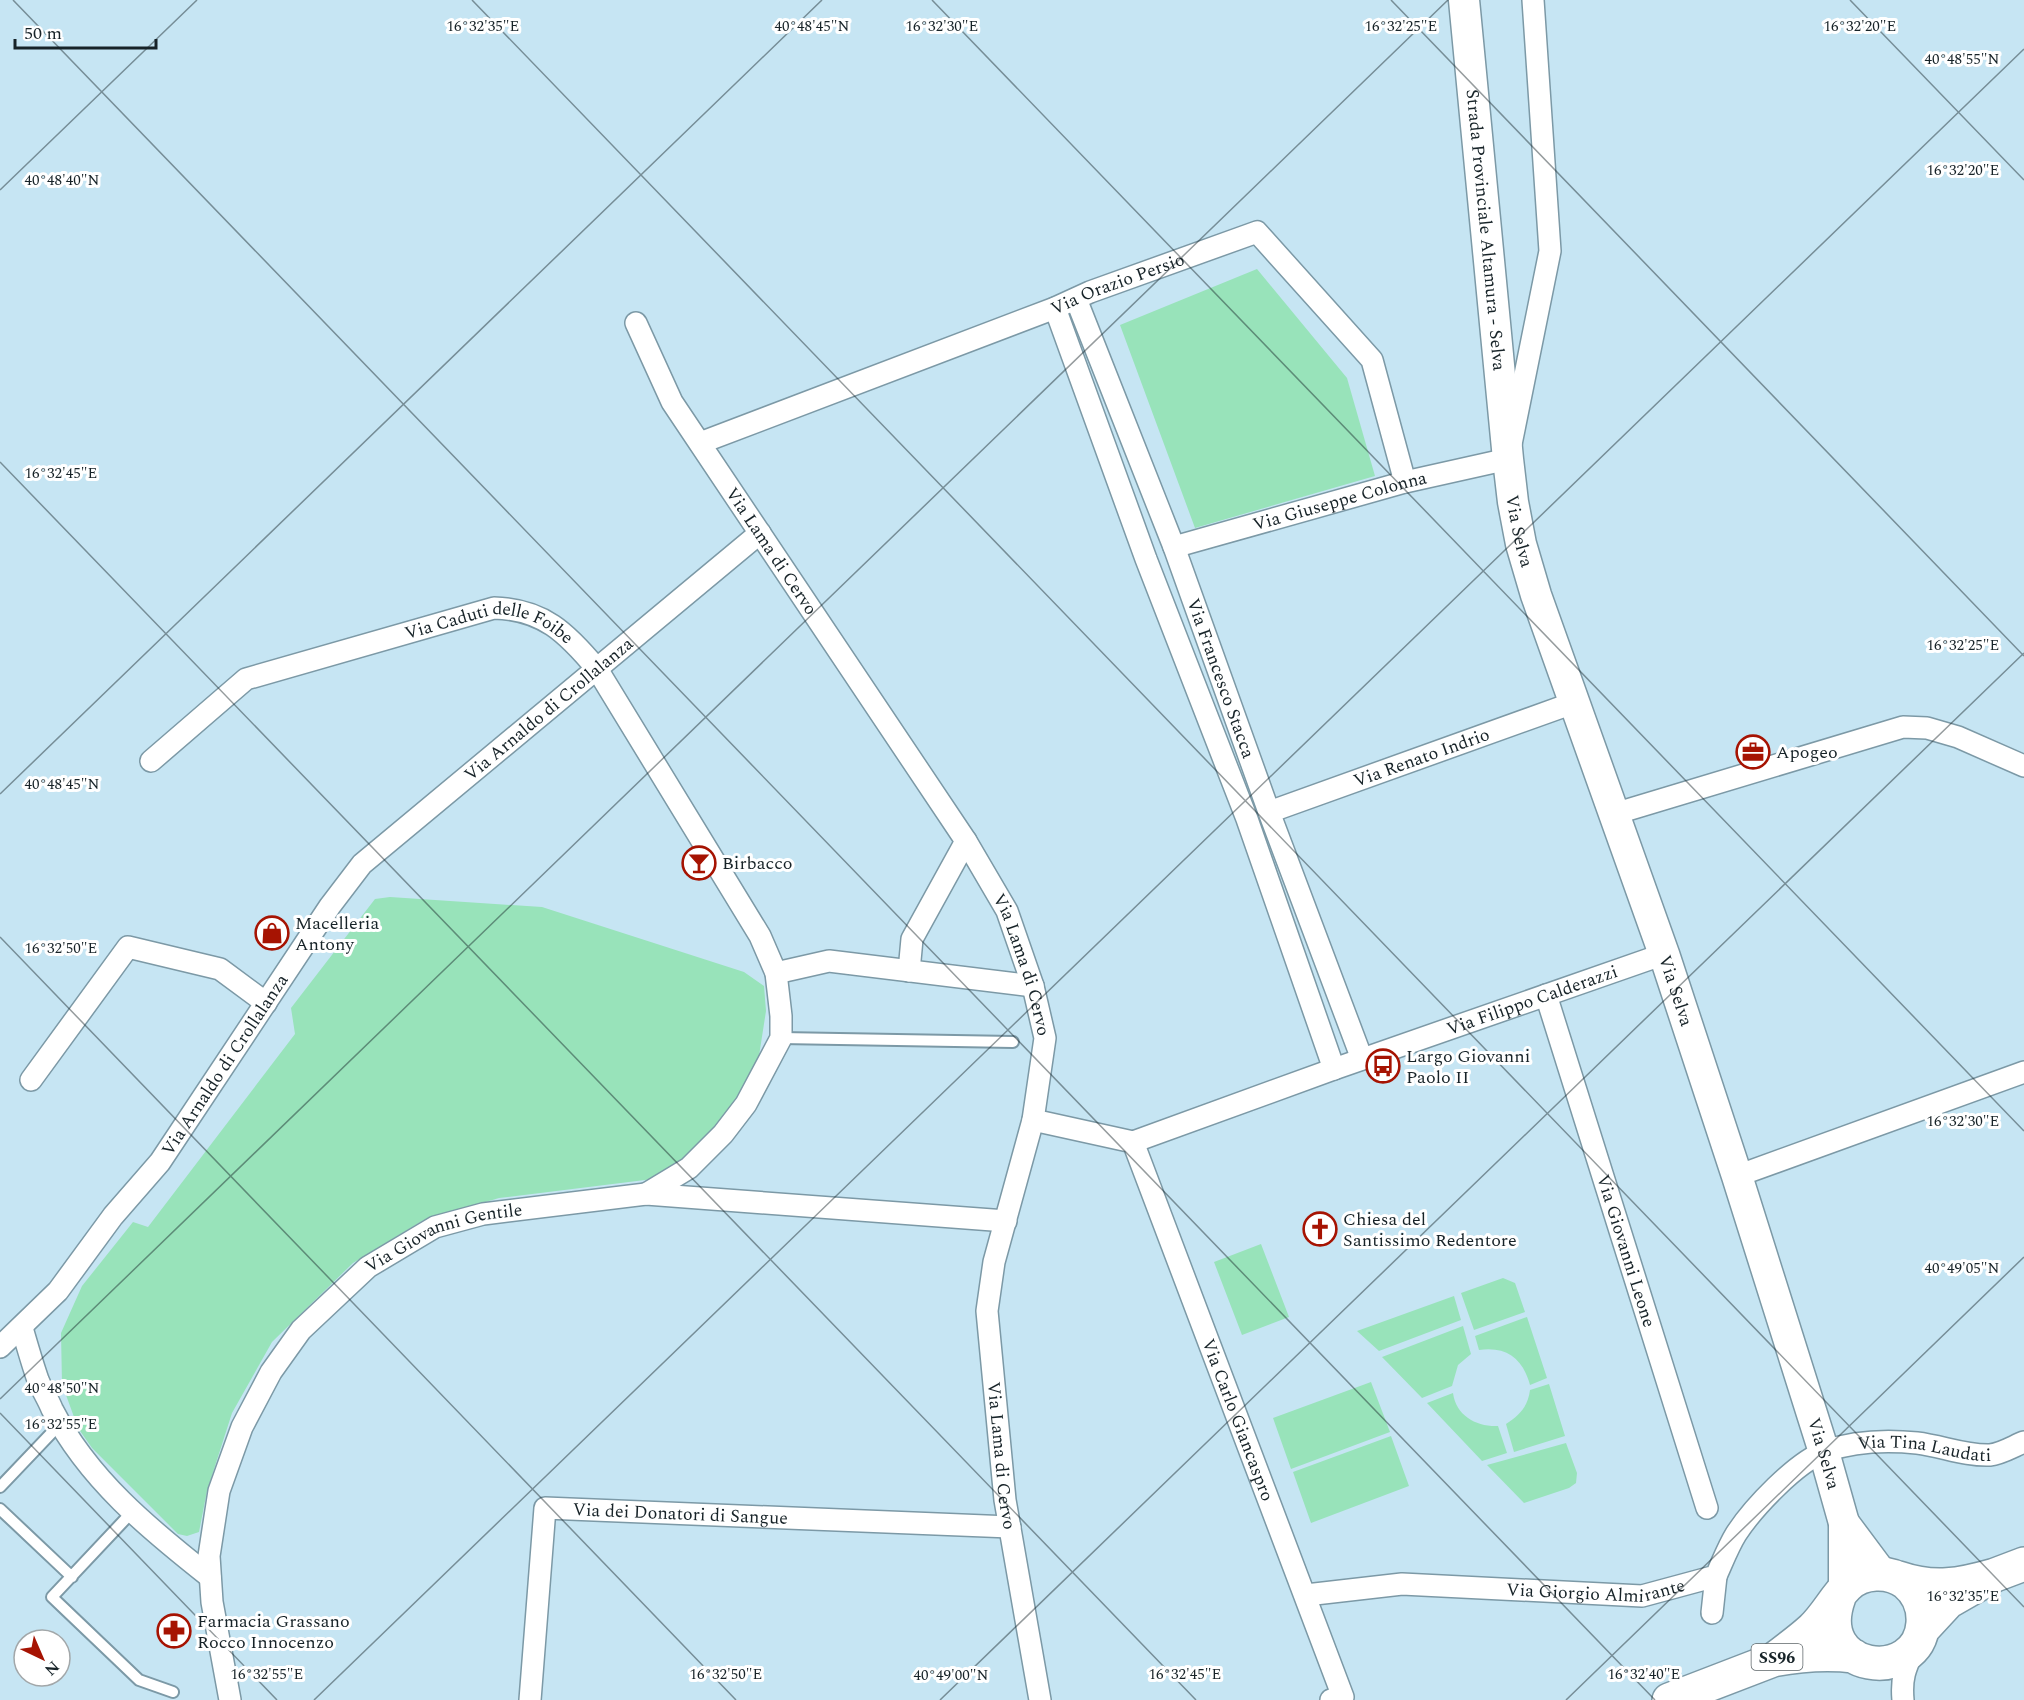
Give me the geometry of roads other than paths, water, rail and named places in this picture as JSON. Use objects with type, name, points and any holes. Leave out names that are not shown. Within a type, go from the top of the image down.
[{"type":"main road","name":"SS96","points":[[1773,1660],[1812,1629],[1842,1593],[1859,1578],[1874,1574],[1912,1583],[1939,1586],[2009,1569]]},
{"type":"main road","name":"SS96","points":[[1669,1700],[1773,1660],[1795,1656],[1838,1654],[1878,1664],[1893,1662],[1907,1654],[1948,1602],[2009,1569]]},
{"type":"main road","points":[[1890,1576],[1912,1588],[1920,1600],[1923,1614],[1921,1634]]},
{"type":"main road","points":[[1842,1593],[1833,1611],[1833,1627],[1839,1642],[1856,1658]]},
{"type":"street","name":"Strada Provinciale Altamura - Selva","points":[[1464,0],[1508,459]]},
{"type":"street","points":[[1508,459],[1550,251],[1533,0]]},
{"type":"street","name":"Via Orazio Persio","points":[[700,443],[1055,308],[1090,292],[1257,232],[1372,360],[1405,482]]},
{"type":"street","name":"Via Francesco Stacca","points":[[1076,299],[1174,547],[1269,812],[1362,1059]]},
{"type":"street","name":"Via Francesco Stacca","points":[[1055,308],[1146,559],[1247,819],[1334,1069]]},
{"type":"street","name":"Via Lama di Cervo","points":[[636,323],[672,402],[966,841],[1007,911],[1033,986],[1045,1038],[1033,1120],[994,1262],[987,1311],[1010,1527],[1040,1700]]},
{"type":"street","name":"Via Giuseppe Colonna","points":[[1174,547],[1405,482],[1508,459]]},
{"type":"street","name":"Via Selva","points":[[1508,459],[1521,544],[1536,595],[1664,954],[1737,1176],[1844,1522]]},
{"type":"street","name":"Via Arnaldo di Crollalanza","points":[[0,1347],[58,1292],[113,1216],[160,1162],[330,906],[362,864],[760,533]]},
{"type":"street","name":"Via Caduti delle Foibe","points":[[152,761],[246,679],[494,608],[512,608],[548,621],[578,645],[597,669],[760,936],[776,973],[781,1038],[746,1104],[723,1134],[689,1168],[646,1194]]},
{"type":"street","name":"Via Renato Indrio","points":[[1269,812],[1573,703]]},
{"type":"street","points":[[1614,814],[1903,727],[1927,728],[1958,737],[2024,766]]},
{"type":"street","points":[[909,971],[912,939],[966,841]]},
{"type":"street","points":[[32,1080],[128,947],[220,969],[266,1003]]},
{"type":"street","name":"Via Filippo Calderazzi","points":[[1334,1069],[1664,954]]},
{"type":"street","points":[[776,973],[829,961],[1033,986]]},
{"type":"street","name":"Via Giovanni Leone","points":[[1546,995],[1707,1508]]},
{"type":"street","points":[[1033,1120],[1133,1142],[1334,1069]]},
{"type":"street","points":[[1737,1176],[2024,1072]]},
{"type":"street","name":"Via Carlo Giancaspro","points":[[1133,1142],[1306,1595],[1337,1698]]},
{"type":"street","name":"Via Giovanni Gentile","points":[[230,1700],[212,1602],[210,1577],[209,1556],[219,1491],[242,1427],[271,1372],[301,1330],[368,1267],[435,1227],[483,1214],[646,1194],[1006,1221]]},
{"type":"street","points":[[22,1328],[38,1381],[60,1424],[83,1460],[105,1486],[132,1512],[210,1577]]},
{"type":"street","name":"Via Tina Laudati","points":[[1824,1452],[1848,1445],[1901,1442],[1937,1445],[1964,1454],[1992,1455],[2024,1442]]},
{"type":"street","points":[[1712,1613],[1716,1576],[1735,1535],[1766,1496],[1797,1469],[1824,1452]]},
{"type":"street","name":"Via dei Donatori di Sangue","points":[[530,1700],[545,1508],[1010,1527]]},
{"type":"street","points":[[1844,1522],[1890,1576]]},
{"type":"street","points":[[1842,1593],[1844,1522]]},
{"type":"street","name":"Via Giorgio Almirante","points":[[1306,1595],[1402,1584],[1642,1596],[1716,1576]]},
{"type":"street","points":[[1903,1700],[1902,1681],[1921,1634]]},
{"type":"street","points":[[1856,1658],[1882,1677],[1898,1700]]},
{"type":"lane","points":[[781,1038],[1013,1042]]},
{"type":"lane","points":[[0,1487],[60,1424]]},
{"type":"lane","points":[[0,1509],[72,1577]]},
{"type":"lane","points":[[132,1512],[52,1597],[139,1680],[173,1692]]},
{"type":"place","name":"Apogeo","points":[[1753,752]]},
{"type":"place","name":"Birbacco","points":[[699,863]]},
{"type":"place","name":"Macelleria Antony","points":[[272,933]]},
{"type":"place","name":"Largo Giovanni Paolo II","points":[[1383,1066]]},
{"type":"place","name":"Chiesa del Santissimo Redentore","points":[[1320,1229]]},
{"type":"place","name":"Farmacia Grassano Rocco Innocenzo","points":[[174,1631]]}]
